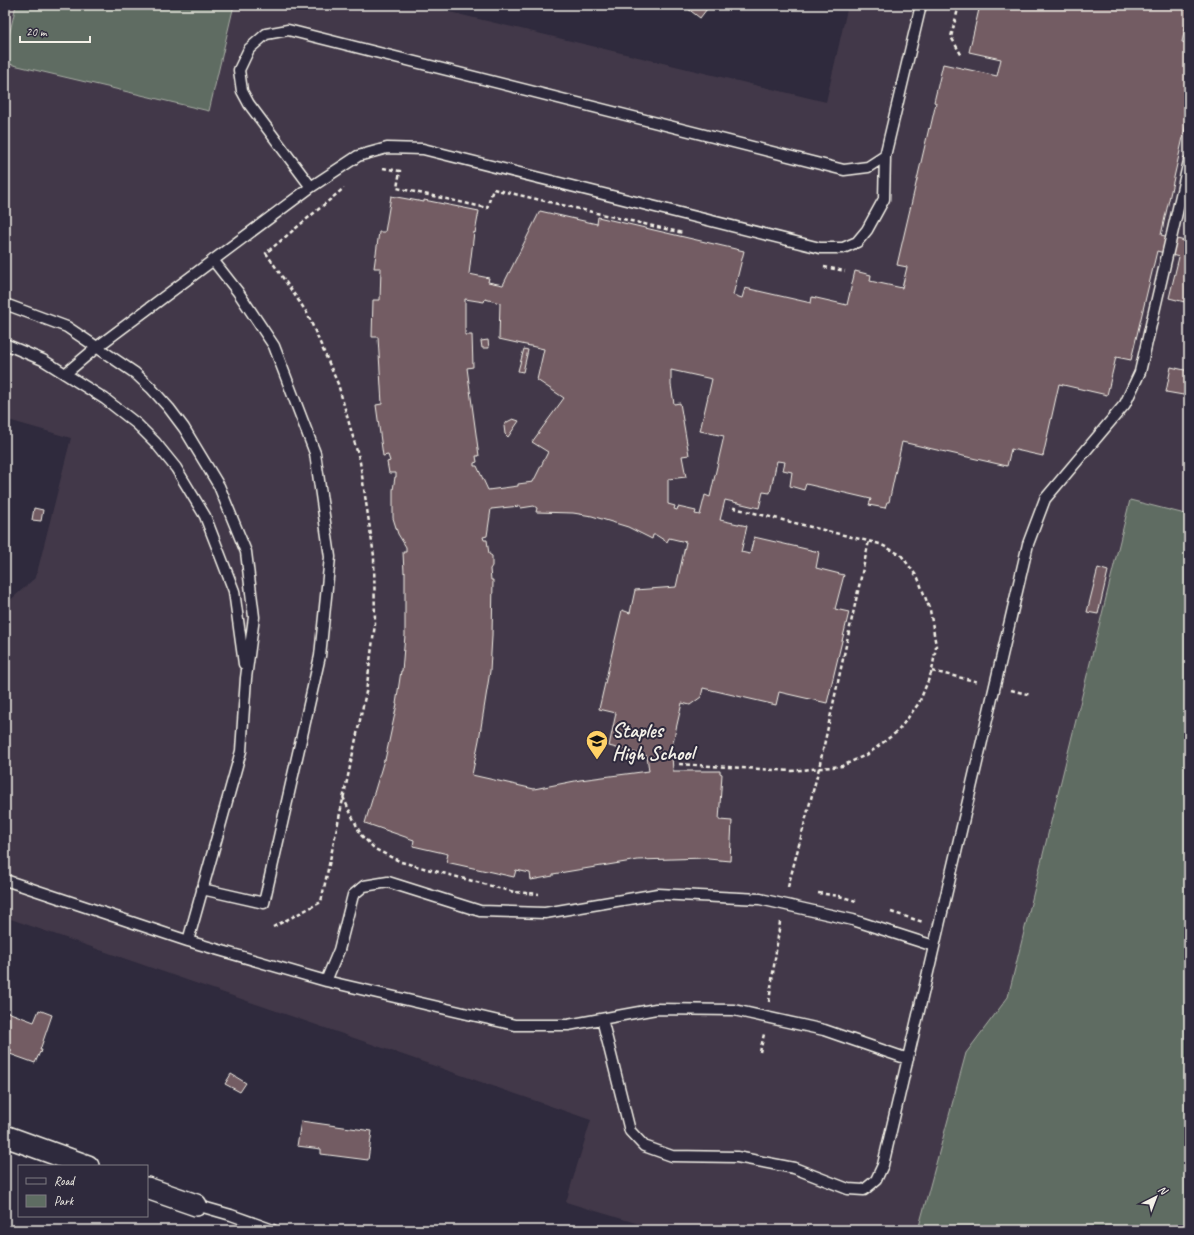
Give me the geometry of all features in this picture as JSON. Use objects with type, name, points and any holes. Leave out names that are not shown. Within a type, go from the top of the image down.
[{"type":"street","points":[[5,1136],[85,1165]]},
{"type":"street","points":[[148,1188],[196,1205]]},
{"type":"lane","points":[[65,374],[97,347],[311,187],[358,156],[387,148],[423,149],[820,248],[843,248],[857,242],[867,230],[884,199],[885,156],[921,5]]},
{"type":"lane","points":[[311,187],[248,104],[242,91],[239,70],[249,49],[266,34],[288,30],[844,170],[868,167],[885,156]]},
{"type":"lane","points":[[602,1019],[630,1131],[644,1146],[672,1156],[737,1157],[794,1168],[848,1189],[864,1190],[876,1180],[883,1165],[1028,544],[1045,499],[1125,404],[1140,372],[1189,161]]},
{"type":"lane","points":[[202,889],[264,903],[320,656],[330,556],[315,453],[274,346],[238,292],[213,260]]},
{"type":"lane","points":[[5,304],[67,327],[135,373],[169,408],[184,428],[219,486],[246,552],[254,617],[246,678],[241,751],[188,942]]},
{"type":"lane","points":[[5,344],[43,360],[105,399],[137,424],[155,442],[176,468],[192,492],[205,516],[234,591],[246,678]]},
{"type":"lane","points":[[5,880],[188,942],[326,981],[515,1025],[568,1025],[656,1009],[734,1010],[824,1030],[908,1059]]},
{"type":"lane","points":[[326,981],[339,950],[353,895],[364,886],[388,882],[480,911],[545,913],[658,894],[760,899],[853,920],[934,946]]},
{"type":"lane","points":[[196,1205],[231,1215],[273,1230]]},
{"type":"path","points":[[959,5],[951,37],[962,56]]},
{"type":"path","points":[[380,169],[400,171],[397,188],[472,205],[487,208],[493,189],[684,234]]},
{"type":"path","points":[[273,927],[321,902],[366,692],[375,624],[374,564],[360,462],[338,384],[307,313],[266,253],[348,185]]},
{"type":"path","points":[[822,266],[845,272]]},
{"type":"path","points":[[680,764],[791,771],[842,766],[868,754],[898,731],[919,703],[932,671],[936,646],[930,610],[918,578],[901,555],[880,544],[730,507]]},
{"type":"path","points":[[760,1052],[768,1018],[774,961],[783,904],[819,768],[868,541]]},
{"type":"shaded area","name":"Staples High School","points":[[5,5],[420,5],[826,102],[848,5],[1189,5],[1189,1230],[659,1230],[566,1202],[591,1120],[5,917],[5,605],[36,577],[71,438],[5,419]]},
{"type":"green space","points":[[16,5],[234,5],[209,111],[5,63],[5,54]]},
{"type":"green space","points":[[1130,500],[1189,515],[1189,1230],[918,1230],[966,1053],[1008,997]]},
{"type":"building","points":[[683,5],[710,5],[700,18]]},
{"type":"building","points":[[980,5],[1166,5],[1189,10],[1182,42],[1189,43],[1189,97],[1187,105],[1189,105],[1189,111],[1161,235],[1189,242],[1189,285],[1185,302],[1169,298],[1179,257],[1157,251],[1131,360],[1116,357],[1107,395],[1059,384],[1043,456],[1011,449],[1007,466],[902,442],[889,502],[887,502],[885,508],[869,505],[871,499],[806,484],[804,490],[790,486],[792,472],[783,470],[785,462],[777,461],[770,493],[763,492],[759,508],[725,500],[720,520],[747,526],[741,552],[750,554],[754,537],[819,552],[816,568],[844,575],[835,609],[849,612],[827,703],[779,692],[776,705],[703,688],[701,697],[690,705],[682,703],[670,755],[672,755],[673,771],[720,771],[722,774],[719,820],[732,821],[730,861],[707,858],[638,860],[553,874],[553,876],[531,880],[530,873],[516,870],[514,877],[446,862],[448,854],[413,846],[414,840],[365,823],[385,760],[397,704],[405,635],[405,572],[404,573],[403,552],[406,552],[406,547],[398,534],[393,518],[393,490],[396,473],[389,473],[387,462],[390,461],[388,455],[383,456],[376,405],[382,404],[378,337],[372,337],[373,300],[380,300],[381,268],[374,268],[379,232],[385,232],[391,196],[424,202],[424,200],[479,211],[475,233],[474,232],[469,274],[489,278],[488,282],[503,285],[540,211],[597,224],[598,217],[744,251],[733,295],[742,298],[745,288],[811,303],[812,297],[847,305],[855,271],[871,275],[870,281],[902,288],[907,267],[897,265],[936,103],[934,102],[943,64],[997,76],[1001,59],[969,52]],"holes":[[[465,299],[484,302],[485,299],[500,303],[499,339],[544,349],[537,380],[564,398],[532,442],[548,452],[533,482],[518,484],[518,486],[488,490],[477,466],[474,466],[474,463],[477,462],[476,456],[479,456],[467,368],[473,367],[472,335],[465,335]],[[671,370],[712,379],[700,431],[724,436],[710,497],[705,495],[700,515],[695,514],[696,511],[678,507],[677,510],[674,509],[675,506],[668,504],[668,479],[686,477],[682,456],[689,455],[680,403],[674,404],[671,385]],[[534,506],[537,508],[536,512],[573,513],[592,516],[628,527],[652,539],[653,535],[656,535],[667,542],[669,538],[686,542],[676,587],[635,590],[630,613],[622,610],[599,709],[616,713],[609,746],[647,756],[649,771],[580,780],[534,789],[472,775],[490,671],[493,580],[491,580],[490,569],[492,566],[492,556],[489,554],[487,540],[484,540],[483,537],[487,536],[491,509]]]},
{"type":"building","points":[[488,340],[489,348],[482,348],[481,341]]},
{"type":"building","points":[[524,349],[528,350],[523,372],[518,371]]},
{"type":"building","points":[[1171,367],[1189,371],[1189,396],[1166,392]]},
{"type":"building","points":[[513,419],[519,421],[508,437],[505,434],[504,426],[507,422]]},
{"type":"building","points":[[34,508],[43,510],[41,521],[32,520]]},
{"type":"building","points":[[1098,568],[1108,571],[1098,614],[1087,612]]},
{"type":"building","points":[[39,1010],[52,1015],[40,1050],[42,1050],[41,1053],[40,1052],[35,1063],[10,1054],[12,1050],[5,1048],[5,1011],[34,1022]]},
{"type":"building","points":[[231,1074],[246,1083],[240,1092],[225,1084]]},
{"type":"building","points":[[301,1121],[372,1131],[368,1160],[321,1154],[321,1149],[297,1146]]},
{"type":"place","name":"Staples High School","points":[[597,760]]}]
